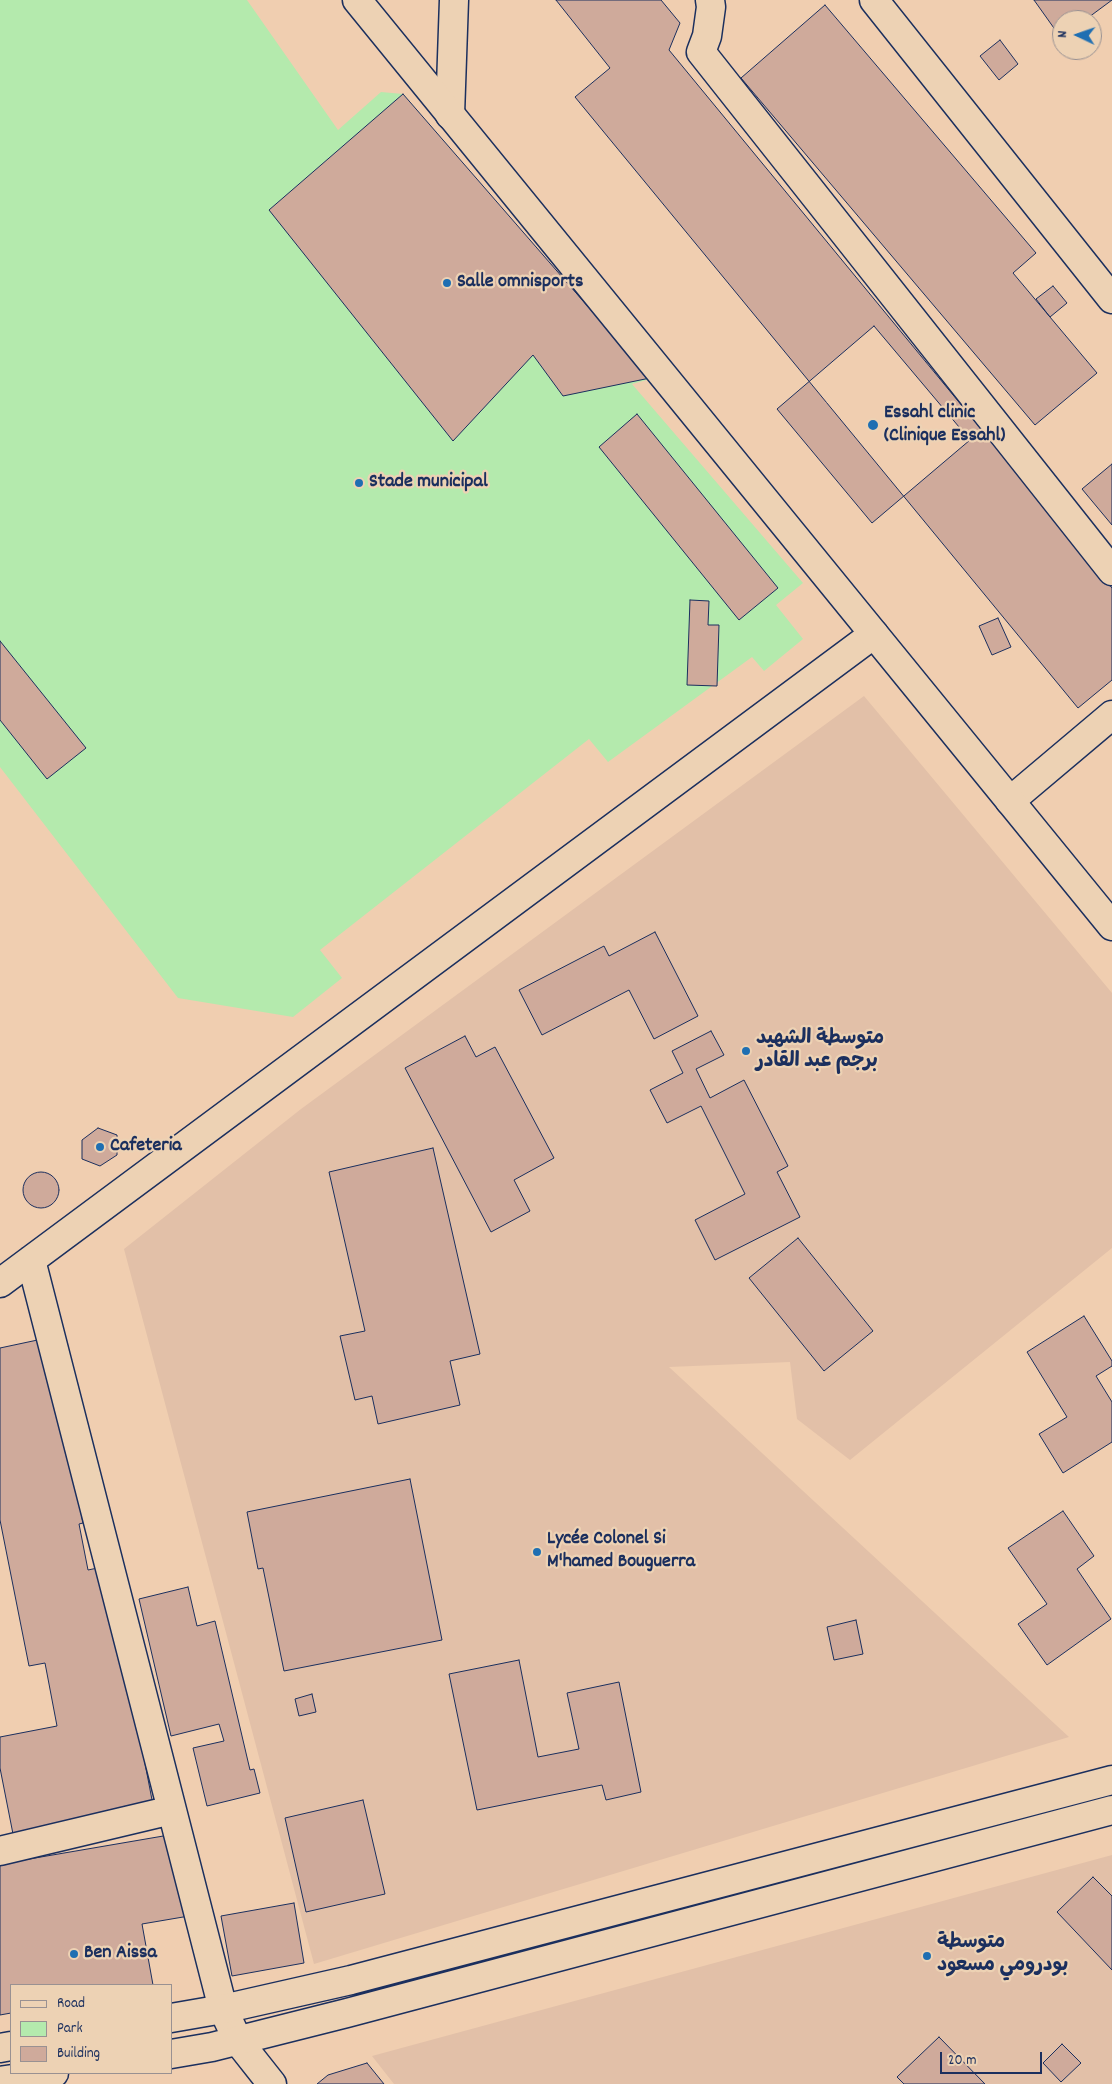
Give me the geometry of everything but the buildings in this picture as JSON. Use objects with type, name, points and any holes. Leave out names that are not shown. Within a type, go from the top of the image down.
[{"type":"street","points":[[357,0],[1112,926]]},
{"type":"street","points":[[450,115],[454,0]]},
{"type":"street","points":[[874,0],[1111,294]]},
{"type":"street","points":[[714,2],[701,52],[1112,571]]},
{"type":"street","points":[[0,1283],[874,634]]},
{"type":"street","points":[[1010,801],[1112,715]]},
{"type":"street","points":[[30,1260],[223,2009],[238,2041],[272,2084]]},
{"type":"street","points":[[172,2018],[223,2009],[361,1977],[1112,1780]]},
{"type":"street","points":[[0,1851],[172,1810]]},
{"type":"street","points":[[172,2054],[238,2041],[1112,1810]]},
{"type":"street","points":[[0,2081],[47,2074]]},
{"type":"shaded area","points":[[864,696],[1112,993],[1112,1248],[850,1460],[797,1419],[790,1362],[669,1367],[1069,1737],[314,1964],[124,1249],[301,1109]]},
{"type":"shaded area","name":"متوسطة بودرومي مسعود","points":[[1112,1855],[1112,2084],[394,2084],[372,2056]]},
{"type":"green space","name":"Stade municipal","points":[[0,0],[247,0],[338,130],[381,92],[403,94],[650,379],[632,384],[803,583],[776,605],[803,639],[764,671],[752,657],[608,762],[589,739],[320,950],[342,978],[293,1017],[178,998],[0,767]]},
{"type":"place","name":"Salle omnisports","points":[[447,283]]},
{"type":"place","name":"Essahl clinic (Clinique Essahl)","points":[[873,425]]},
{"type":"place","name":"Stade municipal","points":[[359,483]]},
{"type":"place","name":"متوسطة الشهيد برجم عبد القادر","points":[[746,1051]]},
{"type":"place","name":"Cafeteria","points":[[100,1147]]},
{"type":"place","name":"Lycée Colonel Si M'hamed Bouguerra","points":[[537,1552]]},
{"type":"place","name":"Ben Aissa","points":[[74,1954]]},
{"type":"place","name":"متوسطة بودرومي مسعود","points":[[927,1956]]}]
